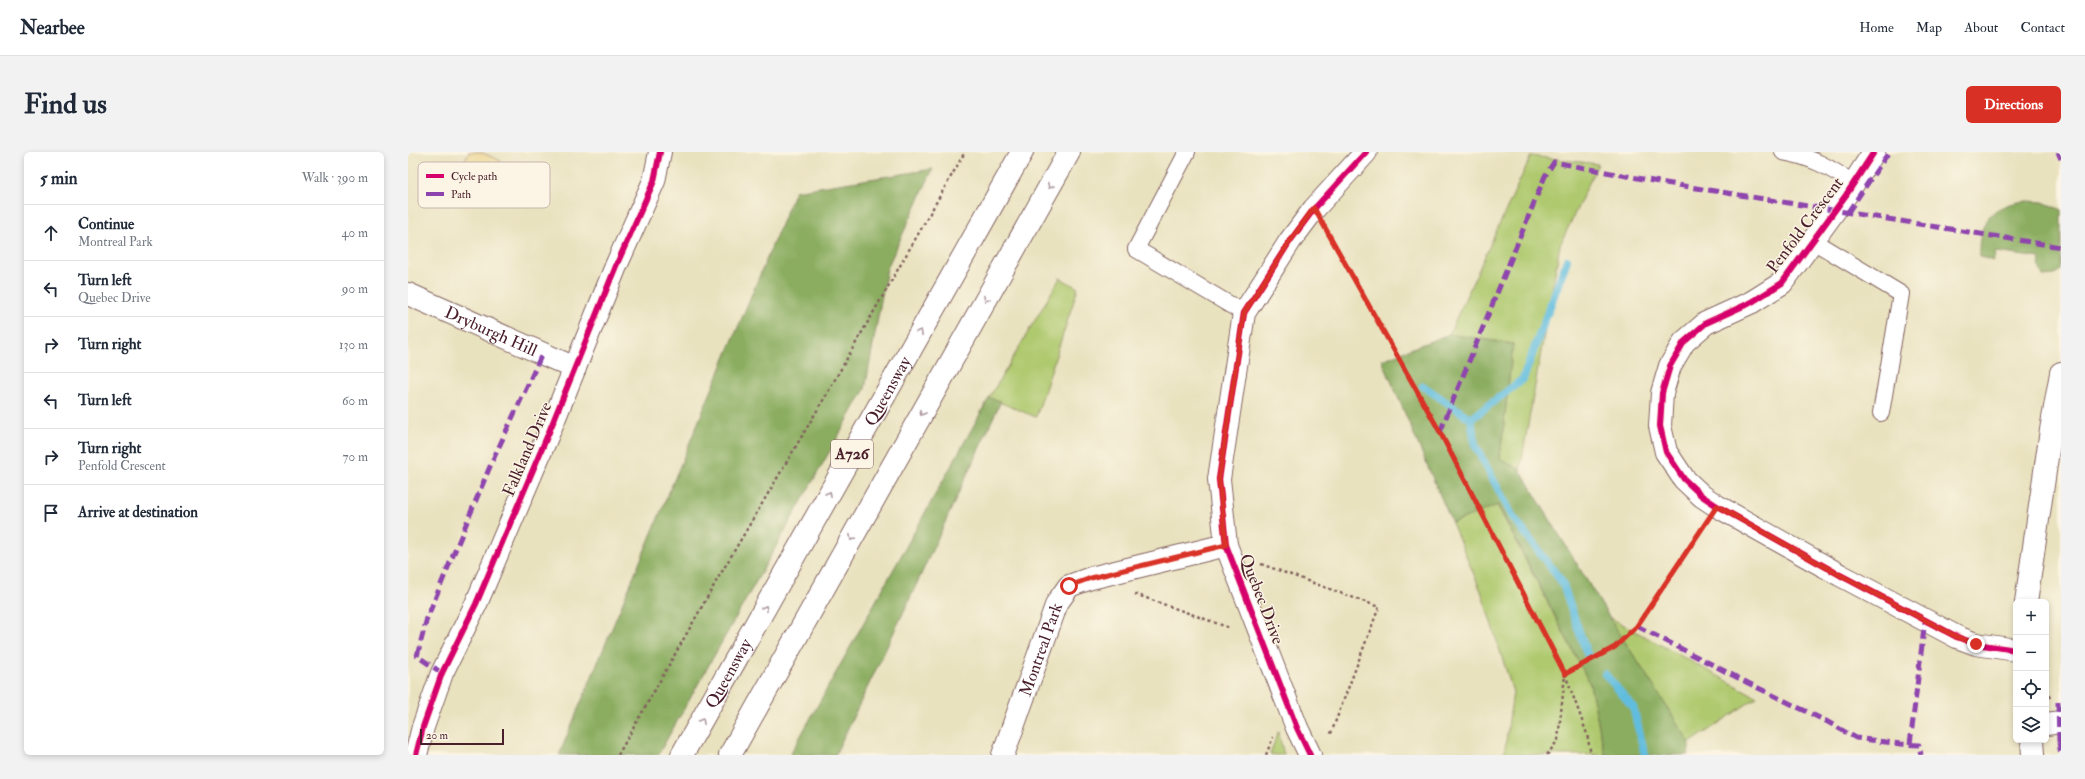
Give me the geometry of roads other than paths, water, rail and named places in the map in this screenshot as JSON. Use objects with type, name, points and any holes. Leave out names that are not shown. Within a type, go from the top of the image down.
[{"type":"main road","name":"Falkland Drive","points":[[416,755],[423,727],[442,673],[476,604],[616,266],[654,181],[660,152]]},
{"type":"main road","name":"Queensway","points":[[682,755],[1022,152]]},
{"type":"main road","name":"A726","points":[[730,755],[1069,152]]},
{"type":"main road","name":"Quebec Drive","points":[[1310,755],[1297,728],[1228,548],[1219,479],[1244,313],[1290,241],[1314,208],[1366,152]]},
{"type":"main road","name":"Penfold Crescent","points":[[1874,152],[1854,184],[1782,283],[1752,302],[1706,324],[1684,342],[1670,366],[1662,393],[1660,426],[1666,452],[1684,479],[1702,496],[1717,506],[1840,575],[1957,637],[1976,644],[2013,650]]},
{"type":"main road","name":"Dryburgh Hill","points":[[408,294],[575,368]]},
{"type":"main road","points":[[2027,599],[2056,431],[2061,373]]},
{"type":"main road","name":"Montreal Park","points":[[1003,755],[1057,603],[1069,586],[1091,578],[1228,548]]},
{"type":"main road","points":[[2049,724],[2061,722]]},
{"type":"main road","points":[[2032,743],[2033,755]]},
{"type":"lane","points":[[1187,152],[1136,249],[1244,313]]},
{"type":"lane","points":[[1782,152],[1802,155],[1836,172],[1854,184]]},
{"type":"lane","points":[[1813,241],[1902,294],[1881,413]]},
{"type":"waterway","points":[[1567,260],[1523,379],[1471,419],[1475,445],[1513,517],[1562,582],[1587,654]]},
{"type":"waterway","points":[[1423,386],[1471,419]]},
{"type":"waterway","points":[[1605,674],[1633,707],[1645,755]]}]
